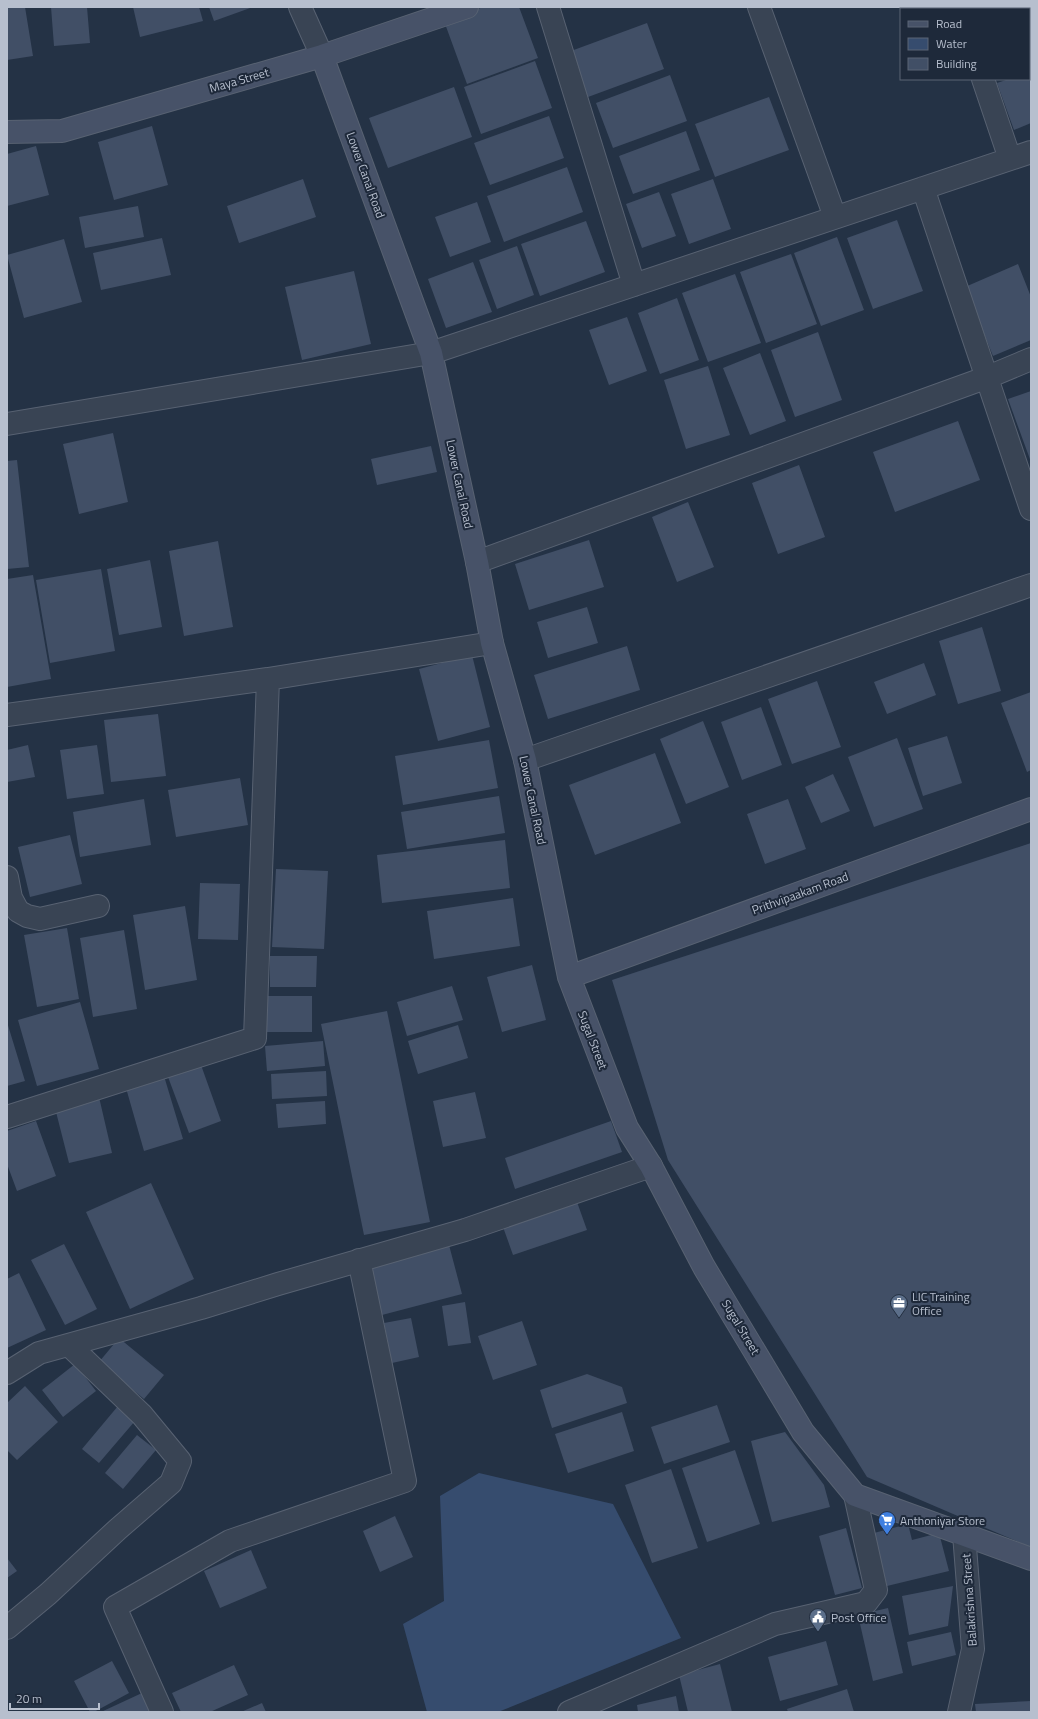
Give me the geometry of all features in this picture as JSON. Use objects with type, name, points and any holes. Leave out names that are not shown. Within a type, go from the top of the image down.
[{"type":"street","name":"Lower Canal Road","points":[[300,7],[322,56],[431,353],[477,562],[492,643],[525,760],[569,977]]},
{"type":"street","name":"Maya Street","points":[[7,132],[62,131],[322,56],[467,7]]},
{"type":"street","points":[[548,7],[634,285]]},
{"type":"street","points":[[759,7],[835,217]]},
{"type":"street","points":[[983,80],[1010,159]]},
{"type":"street","points":[[7,424],[431,353],[1031,152]]},
{"type":"street","points":[[923,188],[988,377],[1031,509]]},
{"type":"street","points":[[477,562],[988,377],[1031,359]]},
{"type":"street","points":[[525,760],[1031,585]]},
{"type":"street","points":[[7,715],[268,679],[492,643]]},
{"type":"street","points":[[7,1117],[255,1038],[268,679]]},
{"type":"street","name":"Prithvipaakam Road","points":[[569,977],[1031,809]]},
{"type":"street","points":[[7,877],[11,898],[18,911],[27,916],[40,919],[98,906]]},
{"type":"street","name":"Sugal Street","points":[[569,977],[627,1128],[651,1166],[704,1266],[803,1432],[855,1496]]},
{"type":"street","points":[[7,1373],[39,1353],[200,1308],[465,1230],[651,1166]]},
{"type":"street","points":[[162,1712],[115,1607],[230,1541],[405,1480],[359,1260]]},
{"type":"street","points":[[7,1628],[48,1594],[171,1483],[180,1461],[142,1415],[69,1345]]},
{"type":"street","points":[[855,1496],[964,1534],[1031,1560]]},
{"type":"street","points":[[569,1712],[776,1624],[866,1603],[876,1590],[855,1496]]},
{"type":"street","name":"Balakrishna Street","points":[[959,1712],[973,1649],[964,1534]]},
{"type":"water","points":[[479,1473],[613,1504],[681,1638],[498,1712],[427,1712],[403,1624],[444,1601],[440,1496]]},
{"type":"building","points":[[7,7],[25,7],[33,56],[7,60]]},
{"type":"building","points":[[51,7],[87,7],[90,43],[54,46]]},
{"type":"building","points":[[133,7],[199,7],[203,21],[140,37]]},
{"type":"building","points":[[209,7],[253,7],[214,21]]},
{"type":"building","points":[[483,7],[519,7],[538,58],[467,84],[444,21]]},
{"type":"building","points":[[967,7],[1010,7],[1008,8]]},
{"type":"building","points":[[647,23],[664,69],[588,97],[571,51]]},
{"type":"building","points":[[535,61],[552,108],[481,134],[464,87]]},
{"type":"building","points":[[1030,72],[1031,123],[1014,130],[997,83],[1006,80],[1030,80]]},
{"type":"building","points":[[670,75],[687,121],[613,148],[596,103]]},
{"type":"building","points":[[454,87],[472,137],[388,168],[369,118]]},
{"type":"building","points":[[769,97],[789,150],[715,177],[695,124]]},
{"type":"building","points":[[549,116],[564,158],[490,185],[474,143]]},
{"type":"building","points":[[152,126],[168,185],[114,200],[98,142]]},
{"type":"building","points":[[686,131],[700,170],[633,194],[619,156]]},
{"type":"building","points":[[36,146],[49,195],[7,206],[7,154]]},
{"type":"building","points":[[567,167],[583,212],[504,242],[487,196]]},
{"type":"building","points":[[303,179],[316,217],[239,243],[227,206]]},
{"type":"building","points":[[713,179],[731,229],[689,244],[671,194]]},
{"type":"building","points":[[659,192],[676,236],[642,248],[626,204]]},
{"type":"building","points":[[477,202],[491,242],[450,257],[435,217]]},
{"type":"building","points":[[138,206],[144,237],[85,248],[79,217]]},
{"type":"building","points":[[897,220],[923,291],[873,309],[847,238]]},
{"type":"building","points":[[586,221],[605,272],[540,296],[521,244]]},
{"type":"building","points":[[837,237],[864,310],[821,326],[794,253]]},
{"type":"building","points":[[162,238],[171,275],[101,290],[93,253]]},
{"type":"building","points":[[64,239],[82,302],[24,318],[7,255]]},
{"type":"building","points":[[517,246],[534,295],[497,309],[479,260]]},
{"type":"building","points":[[791,254],[817,324],[766,343],[740,272]]},
{"type":"building","points":[[473,262],[492,312],[446,328],[428,279]]},
{"type":"building","points":[[1018,264],[1031,297],[1031,340],[993,356],[965,287]]},
{"type":"building","points":[[354,271],[371,344],[302,360],[285,287]]},
{"type":"building","points":[[735,274],[761,343],[708,362],[682,293]]},
{"type":"building","points":[[677,298],[699,360],[660,374],[638,313]]},
{"type":"building","points":[[627,317],[647,371],[609,385],[589,330]]},
{"type":"building","points":[[818,332],[842,400],[795,417],[771,350]]},
{"type":"building","points":[[760,353],[786,421],[750,435],[723,368]]},
{"type":"building","points":[[708,366],[730,435],[686,449],[664,380]]},
{"type":"building","points":[[1031,391],[1031,462],[1008,399]]},
{"type":"building","points":[[958,421],[980,480],[895,512],[873,452]]},
{"type":"building","points":[[113,433],[128,502],[79,514],[63,444]]},
{"type":"building","points":[[431,446],[437,472],[377,485],[371,459]]},
{"type":"building","points":[[17,460],[29,567],[7,569],[7,461]]},
{"type":"building","points":[[799,465],[825,537],[778,554],[752,483]]},
{"type":"building","points":[[688,502],[714,567],[677,582],[652,517]]},
{"type":"building","points":[[589,540],[604,587],[529,610],[515,564]]},
{"type":"building","points":[[218,541],[233,627],[184,636],[169,551]]},
{"type":"building","points":[[150,560],[162,627],[119,635],[107,569]]},
{"type":"building","points":[[101,569],[115,651],[50,663],[36,580]]},
{"type":"building","points":[[33,575],[51,679],[7,687],[7,579]]},
{"type":"building","points":[[587,607],[598,643],[548,658],[537,622]]},
{"type":"building","points":[[982,627],[1001,691],[958,704],[939,641]]},
{"type":"building","points":[[627,646],[640,690],[548,719],[534,675]]},
{"type":"building","points":[[472,655],[490,727],[438,741],[419,669]]},
{"type":"building","points":[[924,663],[936,695],[887,714],[874,682]]},
{"type":"building","points":[[817,681],[841,747],[792,764],[768,699]]},
{"type":"building","points":[[1031,692],[1031,770],[1027,772],[1001,703]]},
{"type":"building","points":[[761,707],[782,765],[742,780],[721,722]]},
{"type":"building","points":[[158,714],[166,776],[111,782],[104,720]]},
{"type":"building","points":[[703,721],[729,787],[686,804],[660,739]]},
{"type":"building","points":[[947,736],[962,783],[923,796],[908,748]]},
{"type":"building","points":[[897,738],[923,809],[874,827],[848,757]]},
{"type":"building","points":[[489,740],[498,788],[403,805],[395,756]]},
{"type":"building","points":[[28,745],[35,777],[7,782],[7,750]]},
{"type":"building","points":[[97,745],[104,794],[67,799],[60,750]]},
{"type":"building","points":[[655,753],[681,823],[595,855],[569,785]]},
{"type":"building","points":[[833,774],[850,811],[821,823],[805,787]]},
{"type":"building","points":[[240,778],[248,825],[176,837],[168,790]]},
{"type":"building","points":[[499,796],[505,833],[407,849],[401,812]]},
{"type":"building","points":[[144,799],[151,845],[80,857],[73,812]]},
{"type":"building","points":[[788,799],[806,849],[765,864],[747,814]]},
{"type":"building","points":[[70,835],[82,884],[30,897],[18,847]]},
{"type":"building","points":[[505,840],[510,888],[382,903],[377,855]]},
{"type":"building","name":"LIC Training Office","points":[[1031,843],[1030,1547],[867,1477],[668,1160],[612,980]]},
{"type":"building","points":[[276,869],[328,871],[324,949],[272,947]]},
{"type":"building","points":[[200,883],[240,884],[238,940],[198,939]]},
{"type":"building","points":[[513,898],[520,946],[434,959],[427,911]]},
{"type":"building","points":[[185,906],[197,980],[145,990],[133,915]]},
{"type":"building","points":[[67,928],[79,999],[37,1007],[24,935]]},
{"type":"building","points":[[124,930],[137,1009],[93,1017],[80,938]]},
{"type":"building","points":[[270,956],[317,956],[316,987],[270,987]]},
{"type":"building","points":[[532,965],[546,1020],[502,1032],[487,977]]},
{"type":"building","points":[[452,986],[463,1020],[407,1036],[397,1002]]},
{"type":"building","points":[[261,996],[312,996],[312,1032],[261,1032]]},
{"type":"building","points":[[80,1002],[99,1069],[37,1086],[18,1020]]},
{"type":"building","points":[[387,1011],[430,1222],[364,1235],[321,1024]]},
{"type":"building","points":[[7,1022],[25,1081],[7,1086]]},
{"type":"building","points":[[458,1025],[468,1058],[418,1074],[408,1041]]},
{"type":"building","points":[[323,1041],[325,1066],[267,1071],[265,1046]]},
{"type":"building","points":[[201,1065],[221,1121],[189,1133],[168,1077]]},
{"type":"building","points":[[326,1071],[327,1096],[272,1099],[271,1074]]},
{"type":"building","points":[[164,1076],[183,1139],[144,1151],[126,1088]]},
{"type":"building","points":[[475,1092],[486,1138],[443,1147],[433,1101]]},
{"type":"building","points":[[99,1097],[112,1153],[69,1163],[55,1108]]},
{"type":"building","points":[[325,1101],[326,1124],[278,1128],[276,1104]]},
{"type":"building","points":[[36,1121],[56,1176],[17,1191],[7,1164],[7,1131]]},
{"type":"building","points":[[611,1121],[622,1152],[515,1189],[505,1158]]},
{"type":"building","points":[[151,1183],[194,1279],[130,1309],[86,1212]]},
{"type":"building","points":[[577,1202],[587,1230],[513,1255],[503,1227]]},
{"type":"building","points":[[64,1244],[97,1309],[65,1325],[31,1260]]},
{"type":"building","points":[[449,1245],[462,1294],[382,1315],[369,1266]]},
{"type":"building","points":[[19,1273],[46,1330],[7,1348],[7,1279]]},
{"type":"building","points":[[465,1302],[471,1343],[448,1346],[442,1306]]},
{"type":"building","points":[[411,1318],[419,1357],[392,1363],[384,1323]]},
{"type":"building","points":[[522,1321],[537,1365],[493,1380],[478,1336]]},
{"type":"building","points":[[119,1338],[164,1375],[144,1399],[99,1362]]},
{"type":"building","points":[[75,1364],[96,1391],[63,1417],[42,1390]]},
{"type":"building","points":[[587,1374],[622,1387],[627,1403],[552,1428],[540,1390]]},
{"type":"building","points":[[25,1386],[58,1422],[17,1460],[7,1450],[7,1403]]},
{"type":"building","points":[[717,1405],[730,1442],[664,1464],[651,1427]]},
{"type":"building","points":[[118,1406],[135,1421],[99,1463],[82,1449]]},
{"type":"building","points":[[622,1412],[634,1451],[568,1473],[555,1434]]},
{"type":"building","points":[[785,1432],[824,1485],[830,1507],[772,1522],[751,1441]]},
{"type":"building","points":[[137,1435],[156,1450],[123,1489],[105,1473]]},
{"type":"building","points":[[735,1450],[760,1524],[707,1542],[682,1468]]},
{"type":"building","points":[[671,1469],[698,1548],[652,1563],[625,1485]]},
{"type":"building","points":[[395,1516],[413,1557],[380,1572],[363,1531]]},
{"type":"building","points":[[908,1524],[912,1540],[939,1533],[949,1571],[887,1586],[874,1533]]},
{"type":"building","points":[[846,1528],[862,1588],[835,1595],[819,1536]]},
{"type":"building","points":[[251,1550],[267,1588],[220,1608],[204,1571]]},
{"type":"building","points":[[7,1558],[17,1571],[7,1578]]},
{"type":"building","points":[[953,1586],[948,1626],[909,1635],[902,1596]]},
{"type":"building","points":[[888,1608],[903,1673],[873,1681],[858,1615]]},
{"type":"building","points":[[951,1632],[956,1655],[912,1666],[907,1642]]},
{"type":"building","points":[[826,1641],[838,1685],[780,1701],[768,1657]]},
{"type":"building","points":[[112,1661],[129,1693],[94,1712],[90,1712],[74,1681]]},
{"type":"building","points":[[720,1664],[732,1712],[688,1712],[679,1675]]},
{"type":"building","points":[[234,1665],[248,1695],[210,1712],[181,1712],[172,1693]]},
{"type":"building","points":[[847,1689],[854,1712],[788,1712],[787,1709]]},
{"type":"building","points":[[142,1693],[151,1712],[101,1712]]},
{"type":"building","points":[[676,1696],[679,1712],[638,1712],[637,1705]]},
{"type":"building","points":[[1031,1701],[1031,1712],[976,1712],[975,1704]]},
{"type":"building","points":[[262,1703],[266,1712],[241,1712]]},
{"type":"place","name":"LIC Training Office","points":[[899,1318]]},
{"type":"place","name":"Anthoniyar Store","points":[[887,1535]]},
{"type":"place","name":"Post Office","points":[[818,1632]]}]
